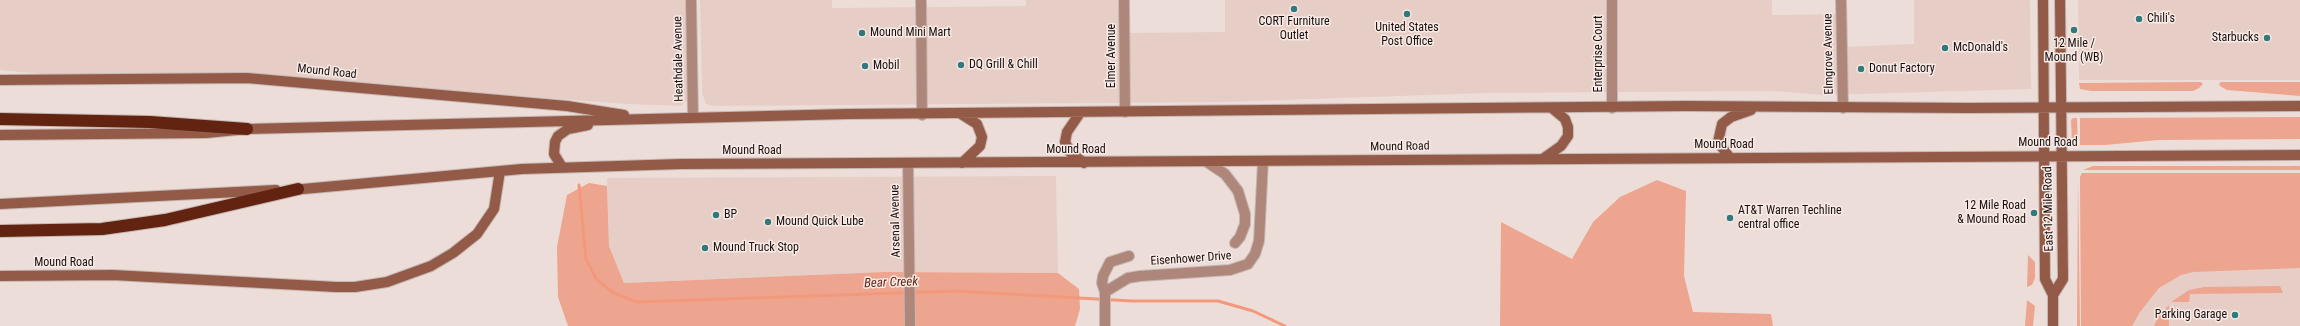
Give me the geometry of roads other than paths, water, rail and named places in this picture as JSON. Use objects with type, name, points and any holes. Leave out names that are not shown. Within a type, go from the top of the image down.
[{"type":"highway","points":[[0,120],[150,122],[247,129]]},
{"type":"highway","points":[[0,231],[109,228],[165,220],[298,189]]},
{"type":"main road","name":"East 12 Mile Road","points":[[2043,0],[2045,279],[2053,295],[2053,326]]},
{"type":"main road","name":"East 12 Mile Road","points":[[2053,295],[2063,279],[2060,0]]},
{"type":"main road","name":"Mound Road","points":[[0,80],[247,78],[567,106],[649,118]]},
{"type":"main road","name":"Mound Road","points":[[0,135],[206,134],[247,129],[848,114],[922,115],[1758,107],[2300,106]]},
{"type":"main road","points":[[1730,158],[1718,142],[1722,124],[1731,117],[1758,107]]},
{"type":"main road","points":[[1544,158],[1561,146],[1568,136],[1568,127],[1565,119],[1553,109]]},
{"type":"main road","points":[[1080,113],[1067,132],[1064,142],[1070,152],[1084,163]]},
{"type":"main road","points":[[961,114],[977,124],[982,137],[980,146],[962,163]]},
{"type":"main road","points":[[562,167],[554,154],[555,142],[558,136],[568,129],[619,119]]},
{"type":"main road","points":[[2287,155],[2300,152]]},
{"type":"main road","name":"Mound Road","points":[[0,204],[298,189],[562,167],[1544,158],[2300,155]]},
{"type":"main road","name":"Mound Road","points":[[0,276],[113,275],[336,287],[355,287],[382,283],[410,275],[431,266],[453,253],[477,234],[494,209],[500,171]]},
{"type":"street","name":"Heathdale Avenue","points":[[691,0],[693,117]]},
{"type":"street","points":[[922,0],[922,115]]},
{"type":"street","name":"Elmer Avenue","points":[[1124,0],[1125,112]]},
{"type":"street","name":"Enterprise Court","points":[[1612,0],[1612,108]]},
{"type":"street","name":"Elmgrove Avenue","points":[[1841,0],[1843,108]]},
{"type":"street","name":"Eisenhower Drive","points":[[1105,292],[1128,278],[1230,270],[1248,264],[1255,254],[1259,241],[1263,161]]},
{"type":"street","name":"Eisenhower Drive","points":[[1206,162],[1225,174],[1238,191],[1245,214],[1245,224],[1240,237],[1235,243]]},
{"type":"street","name":"Arsenal Avenue","points":[[908,163],[910,326]]},
{"type":"street","points":[[1104,326],[1105,292],[1102,283],[1106,268],[1115,259],[1129,256]]},
{"type":"waterway","name":"Bear Creek","points":[[579,185],[586,259],[597,280],[614,293],[636,302],[956,291],[1132,301],[1218,301],[1253,311],[1285,326]]},
{"type":"place","name":"CORT Furniture Outlet","points":[[1294,9]]},
{"type":"place","name":"United States Post Office","points":[[1407,14]]},
{"type":"place","name":"Chili's","points":[[2139,19]]},
{"type":"place","name":"12 Mile / Mound (WB)","points":[[2074,30]]},
{"type":"place","name":"Mound Mini Mart","points":[[862,33]]},
{"type":"place","name":"Starbucks","points":[[2267,38]]},
{"type":"place","name":"McDonald's","points":[[1945,48]]},
{"type":"place","name":"DQ Grill & Chill","points":[[961,65]]},
{"type":"place","name":"Mobil","points":[[865,66]]},
{"type":"place","name":"Donut Factory","points":[[1861,69]]},
{"type":"place","name":"12 Mile Road & Mound Road","points":[[2034,213]]},
{"type":"place","name":"BP","points":[[716,215]]},
{"type":"place","name":"AT&T Warren Techline central office","points":[[1730,218]]},
{"type":"place","name":"Mound Quick Lube","points":[[768,222]]},
{"type":"place","name":"Mound Truck Stop","points":[[705,248]]},
{"type":"place","name":"Parking Garage","points":[[2235,315]]}]
